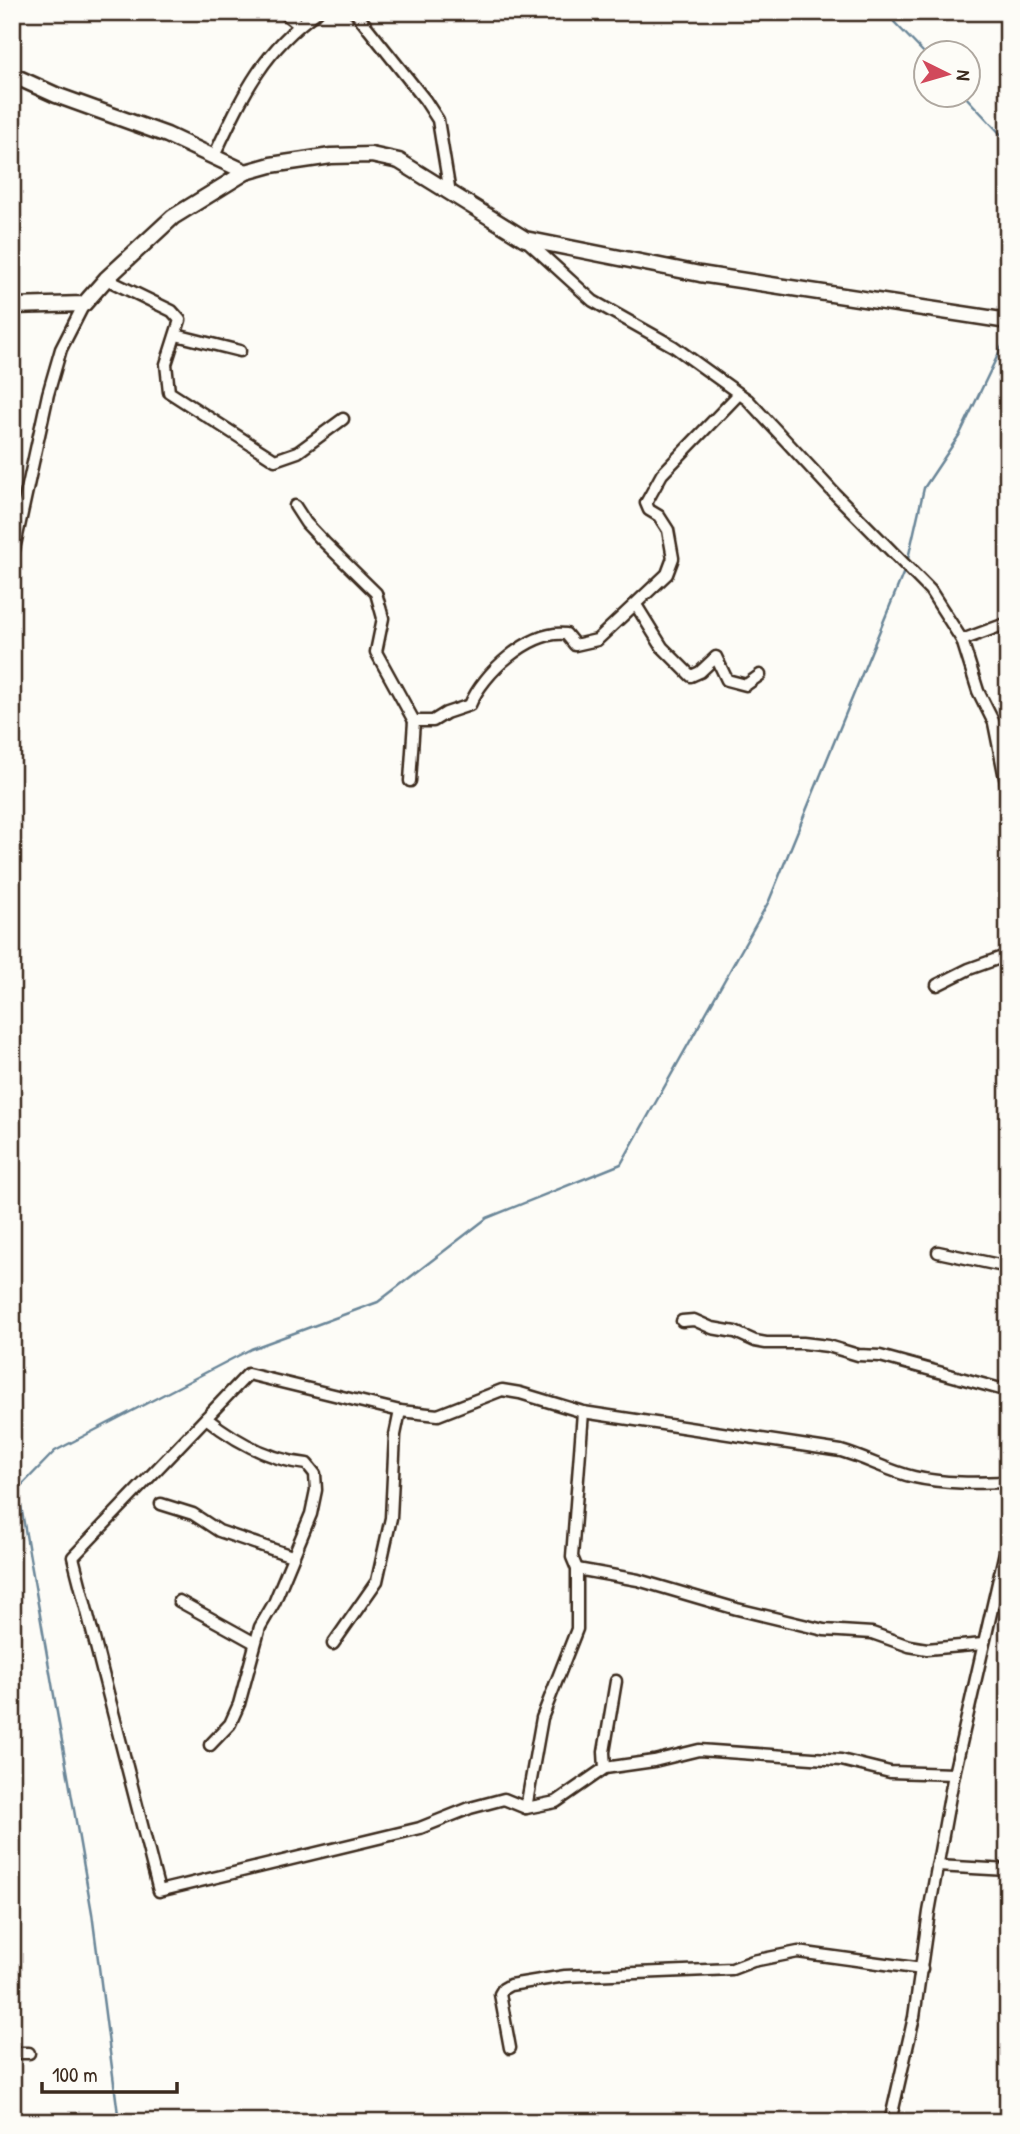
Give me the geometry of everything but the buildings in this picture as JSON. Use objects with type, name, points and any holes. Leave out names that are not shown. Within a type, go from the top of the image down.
[{"type":"street","points":[[282,12],[299,25]]},
{"type":"street","points":[[214,156],[246,89],[264,61],[299,25],[317,12]]},
{"type":"street","points":[[355,12],[438,120],[450,193]]},
{"type":"street","points":[[12,75],[56,95],[167,135],[246,172]]},
{"type":"street","points":[[12,559],[61,349],[84,304],[106,279],[173,217],[246,172],[271,165],[331,156],[371,155],[399,161],[525,239],[593,301],[674,346],[748,400],[836,495],[930,590],[962,639],[978,691],[994,723],[1008,793]]},
{"type":"street","points":[[525,239],[700,274],[1008,321]]},
{"type":"street","points":[[106,279],[172,311],[180,320],[166,364],[169,392],[275,460],[298,452],[343,419]]},
{"type":"street","points":[[12,306],[84,304]]},
{"type":"street","points":[[176,335],[240,351]]},
{"type":"street","points":[[414,721],[433,722],[446,713],[470,705],[476,689],[501,663],[552,633],[566,634],[575,645],[597,640],[667,574],[673,558],[668,530],[646,503],[662,474],[739,394]]},
{"type":"street","points":[[295,506],[306,523],[376,593],[383,618],[376,652],[414,721],[410,781]]},
{"type":"street","points":[[636,605],[662,647],[691,676],[700,672],[716,657],[727,680],[746,685],[760,675]]},
{"type":"street","points":[[962,639],[1008,623]]},
{"type":"street","points":[[937,985],[969,969],[1008,955]]},
{"type":"street","points":[[938,1252],[1008,1267]]},
{"type":"street","points":[[682,1321],[694,1320],[712,1328],[735,1332],[766,1343],[803,1343],[828,1346],[858,1355],[880,1356],[1008,1391]]},
{"type":"street","points":[[954,1774],[890,1772],[841,1760],[699,1751],[605,1768],[556,1802],[526,1808],[504,1799],[470,1808],[420,1828],[159,1891],[73,1557],[248,1374],[400,1411],[438,1415],[502,1391],[520,1393],[583,1412],[841,1451],[883,1467],[935,1481],[1008,1482]]},
{"type":"street","points":[[333,1644],[377,1581],[391,1518],[400,1411]]},
{"type":"street","points":[[526,1808],[541,1718],[578,1629],[577,1569],[572,1558],[583,1412]]},
{"type":"street","points":[[206,1418],[246,1446],[294,1463],[307,1464],[315,1474],[316,1490],[311,1514],[274,1603],[260,1627],[239,1704],[230,1724],[210,1745]]},
{"type":"street","points":[[161,1504],[193,1514],[219,1531],[292,1556]]},
{"type":"street","points":[[890,2122],[922,1969],[954,1774],[1008,1539]]},
{"type":"street","points":[[577,1569],[638,1580],[737,1609],[824,1630],[872,1633],[918,1648],[947,1649],[983,1644]]},
{"type":"street","points":[[179,1601],[255,1643]]},
{"type":"street","points":[[605,1768],[604,1752],[616,1681]]},
{"type":"street","points":[[937,1866],[1008,1870]]},
{"type":"street","points":[[510,2049],[500,1994],[510,1985],[565,1976],[732,1969],[753,1961],[798,1952],[922,1969]]},
{"type":"street","points":[[12,2053],[29,2053]]},
{"type":"waterway","points":[[888,12],[912,41]]},
{"type":"waterway","points":[[976,108],[1008,142]]},
{"type":"waterway","points":[[907,563],[924,488],[960,434],[1008,334]]},
{"type":"waterway","points":[[18,1489],[55,1451],[251,1349],[378,1302],[487,1218],[621,1164],[769,901],[905,569]]},
{"type":"waterway","points":[[12,1483],[18,1489],[92,1913],[119,2122]]}]
